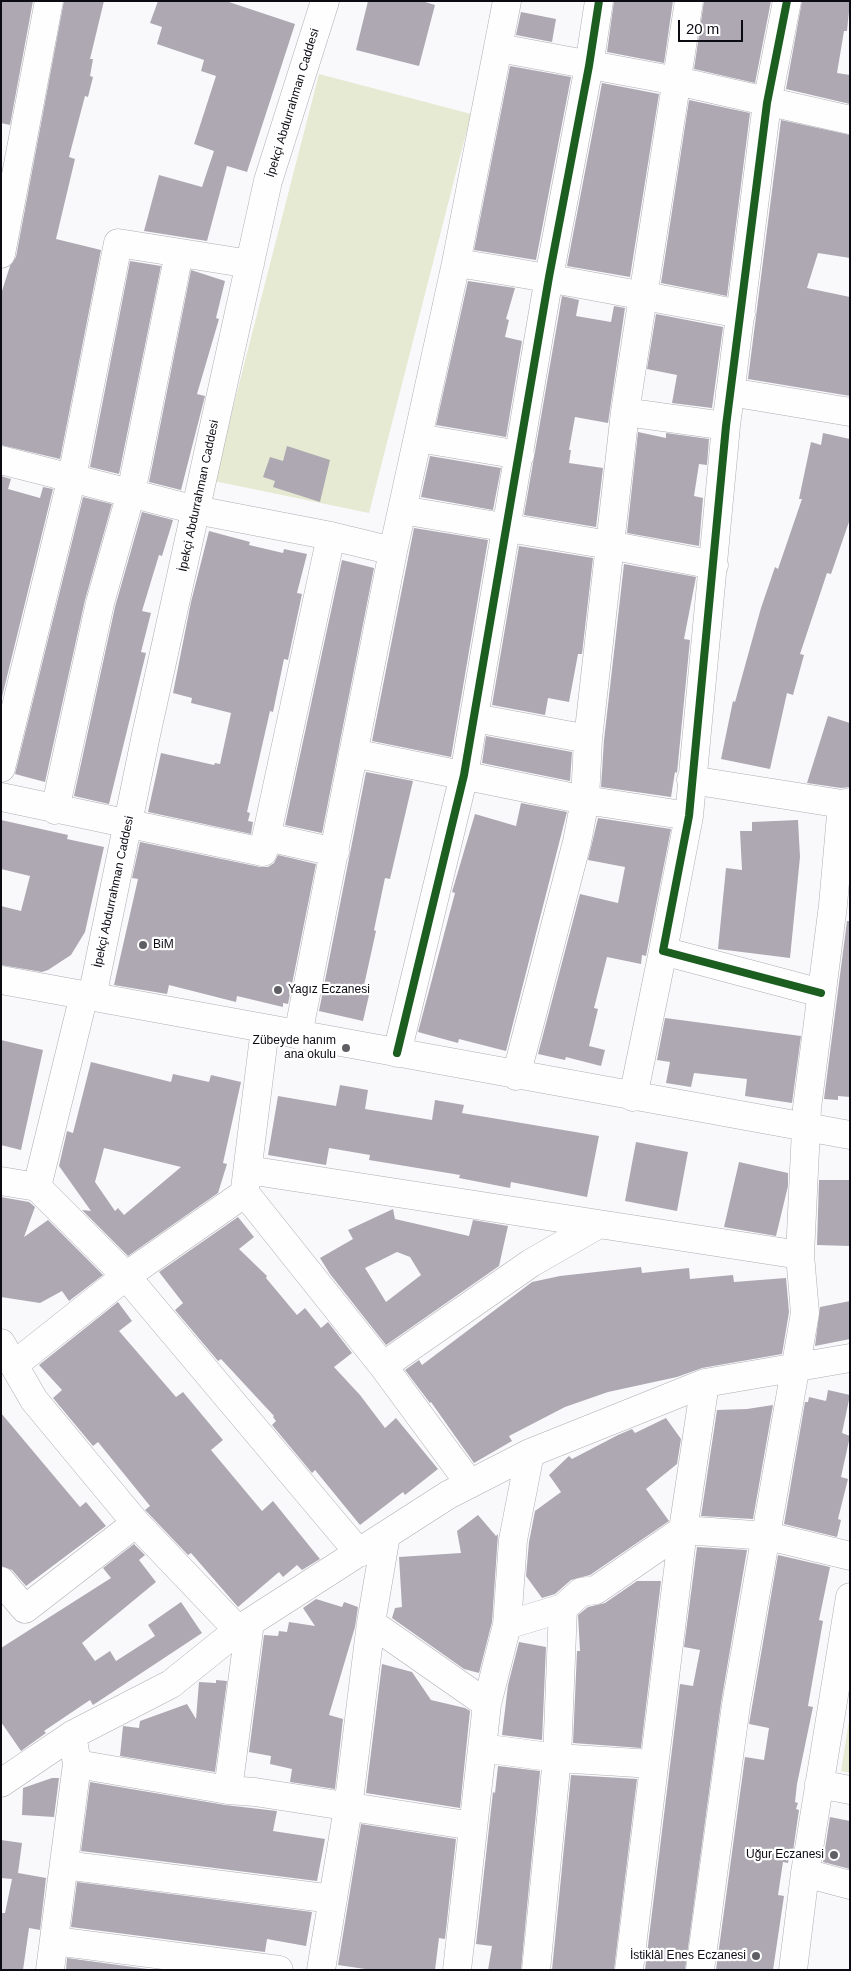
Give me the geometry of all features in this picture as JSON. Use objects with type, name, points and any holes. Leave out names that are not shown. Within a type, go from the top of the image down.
[{"type":"street","points":[[1,254],[49,1]]},
{"type":"street","name":"İpekçi Abdurrahman Caddesi","points":[[36,1187],[88,996],[128,824],[268,182],[325,1]]},
{"type":"street","points":[[298,1035],[393,551],[456,263],[507,1]]},
{"type":"street","points":[[398,1053],[464,775],[520,456],[549,277],[589,66],[599,1]]},
{"type":"street","points":[[516,1076],[578,842],[585,800],[588,739],[625,412],[690,1]]},
{"type":"street","points":[[633,1097],[689,816],[730,392],[767,103],[787,1]]},
{"type":"street","points":[[499,48],[677,81],[767,103],[850,120]]},
{"type":"street","points":[[1,768],[72,477],[118,244],[250,264]]},
{"type":"street","points":[[55,810],[100,603],[131,493],[179,253]]},
{"type":"street","points":[[456,263],[549,277],[642,297],[741,314]]},
{"type":"street","points":[[730,392],[850,412]]},
{"type":"street","points":[[625,412],[726,426]]},
{"type":"street","points":[[418,438],[520,456]]},
{"type":"street","points":[[1,460],[196,510],[331,536],[393,551]]},
{"type":"street","points":[[402,510],[714,565]]},
{"type":"street","points":[[1,797],[55,810],[263,852],[331,536]]},
{"type":"street","points":[[474,718],[588,739]]},
{"type":"street","points":[[353,753],[585,800],[689,816]]},
{"type":"street","points":[[691,780],[846,803],[841,905],[821,993],[807,1108],[800,1255],[806,1313],[768,1536],[736,1706],[700,1970]]},
{"type":"street","points":[[267,837],[335,852]]},
{"type":"street","points":[[663,951],[821,993]]},
{"type":"street","points":[[1,980],[806,1129],[850,1135]]},
{"type":"street","points":[[266,1029],[246,1181],[470,1484]]},
{"type":"street","points":[[1,1181],[36,1187],[126,1276],[358,1552]]},
{"type":"street","points":[[244,1626],[136,1523],[34,1400],[8,1353],[126,1276],[246,1181],[599,1224],[800,1255]]},
{"type":"street","points":[[383,1366],[531,1264],[599,1224]]},
{"type":"street","points":[[1,1783],[72,1735],[171,1684],[244,1626],[448,1495],[530,1453],[705,1383],[850,1358]]},
{"type":"street","points":[[629,1970],[683,1530],[705,1383]]},
{"type":"street","points":[[457,1970],[487,1704],[507,1625],[513,1540],[530,1453]]},
{"type":"street","points":[[2,1583],[26,1609],[136,1523]]},
{"type":"street","points":[[507,1625],[563,1608],[581,1592],[596,1590],[683,1530],[768,1536],[850,1556]]},
{"type":"street","points":[[321,1970],[348,1808],[371,1623],[386,1535]]},
{"type":"street","points":[[793,1970],[805,1873],[850,1597]]},
{"type":"street","points":[[536,1970],[557,1758],[563,1608]]},
{"type":"street","points":[[371,1623],[487,1704]]},
{"type":"street","points":[[228,1790],[244,1626]]},
{"type":"street","points":[[50,1970],[76,1764],[72,1735]]},
{"type":"street","points":[[482,1748],[557,1758],[653,1764]]},
{"type":"street","points":[[76,1764],[228,1790],[256,1792],[348,1808],[473,1826]]},
{"type":"street","points":[[819,1784],[850,1790]]},
{"type":"street","points":[[64,1865],[333,1900]]},
{"type":"street","points":[[805,1873],[850,1885]]},
{"type":"street","points":[[55,1940],[279,1970]]},
{"type":"green space","points":[[319,74],[471,114],[369,513],[214,481]]},
{"type":"green space","points":[[850,1714],[850,1773],[841,1771]]},
{"type":"building","points":[[1,1],[33,1],[10,125],[1,123]]},
{"type":"building","points":[[64,1],[104,1],[90,59],[93,59],[90,76],[93,77],[88,97],[85,96],[69,157],[75,159],[56,239],[101,250],[60,459],[1,445],[1,294],[10,266],[16,257]]},
{"type":"building","points":[[158,1],[226,1],[295,24],[247,172],[227,166],[207,241],[144,231],[159,175],[202,187],[214,151],[194,144],[216,76],[201,71],[204,60],[157,44],[162,27],[150,23]]},
{"type":"building","points":[[368,1],[422,1],[435,5],[419,66],[356,50]]},
{"type":"building","points":[[614,1],[673,1],[664,63],[607,52]]},
{"type":"building","points":[[704,1],[771,1],[755,83],[694,69]]},
{"type":"building","points":[[802,1],[850,1],[847,31],[844,31],[837,73],[850,75],[850,104],[786,89]]},
{"type":"building","points":[[521,12],[556,19],[552,42],[516,35]]},
{"type":"building","points":[[510,66],[571,77],[536,260],[474,250]]},
{"type":"building","points":[[602,83],[659,94],[630,277],[567,266]]},
{"type":"building","points":[[689,100],[750,113],[727,296],[661,283]]},
{"type":"building","points":[[781,120],[850,135],[850,258],[818,253],[807,288],[850,297],[850,396],[748,379]]},
{"type":"building","points":[[130,261],[161,266],[119,474],[90,467]]},
{"type":"building","points":[[191,270],[225,281],[216,318],[219,319],[197,394],[205,396],[181,490],[149,482]]},
{"type":"building","points":[[468,281],[515,288],[506,319],[509,320],[505,337],[522,341],[506,437],[436,425]]},
{"type":"building","points":[[562,296],[579,300],[576,316],[611,322],[614,306],[625,308],[608,423],[575,417],[569,450],[571,450],[569,463],[603,468],[596,527],[524,515]]},
{"type":"building","points":[[656,314],[723,327],[712,408],[672,403],[677,375],[647,369]]},
{"type":"building","points":[[638,432],[666,438],[666,433],[709,439],[707,465],[699,464],[694,496],[703,498],[699,546],[627,533]]},
{"type":"building","points":[[823,433],[850,439],[850,519],[831,574],[827,573],[800,654],[804,655],[793,695],[787,693],[770,769],[721,759],[733,701],[735,702],[761,608],[775,567],[778,569],[802,499],[799,499],[811,442],[821,445]]},
{"type":"building","points":[[287,446],[330,460],[320,502],[273,487],[275,481],[263,477],[270,457],[283,461]]},
{"type":"building","points":[[430,456],[501,468],[493,510],[421,497]]},
{"type":"building","points":[[1,476],[11,479],[8,489],[40,498],[43,487],[53,489],[1,701]]},
{"type":"building","points":[[83,497],[112,504],[85,600],[45,782],[15,774]]},
{"type":"building","points":[[142,512],[173,520],[162,556],[159,555],[142,611],[151,613],[141,652],[146,653],[109,804],[74,796],[115,607]]},
{"type":"building","points":[[414,528],[488,540],[451,757],[372,741]]},
{"type":"building","points":[[209,531],[250,542],[249,545],[283,553],[284,549],[307,554],[297,593],[302,594],[288,660],[284,659],[273,712],[270,711],[247,812],[250,813],[248,821],[253,822],[251,834],[148,812],[161,753],[214,765],[215,763],[220,764],[231,713],[191,703],[192,698],[173,693],[191,602]]},
{"type":"building","points":[[519,546],[593,558],[582,654],[578,654],[569,702],[548,698],[545,715],[492,705]]},
{"type":"building","points":[[342,560],[374,568],[322,833],[285,825]]},
{"type":"building","points":[[624,564],[696,577],[684,639],[690,640],[677,773],[675,772],[671,797],[601,787],[604,740]]},
{"type":"building","points":[[828,716],[850,723],[850,787],[841,788],[807,783]]},
{"type":"building","points":[[486,736],[572,752],[570,781],[482,763]]},
{"type":"building","points":[[366,772],[413,781],[390,879],[385,878],[374,930],[376,931],[363,990],[370,991],[363,1021],[319,1011]]},
{"type":"building","points":[[521,803],[567,812],[506,1051],[459,1039],[458,1043],[418,1032],[455,893],[452,892],[475,814],[516,826]]},
{"type":"building","points":[[598,818],[671,829],[646,956],[642,955],[641,964],[607,957],[594,1008],[598,1009],[589,1046],[605,1050],[601,1066],[566,1057],[565,1060],[538,1054],[580,894],[618,903],[625,867],[588,860]]},
{"type":"building","points":[[1,820],[68,835],[67,839],[104,847],[85,932],[71,955],[42,972],[1,965],[1,906],[21,911],[30,876],[1,869]]},
{"type":"building","points":[[798,820],[800,857],[790,958],[718,949],[726,868],[742,870],[740,831],[752,831],[752,822]]},
{"type":"building","points":[[140,842],[260,867],[268,867],[274,863],[278,855],[316,864],[288,1004],[283,1003],[283,1007],[237,996],[236,1002],[169,985],[167,994],[114,985],[138,879],[132,878]]},
{"type":"building","points":[[847,921],[850,921],[850,1097],[838,1096],[838,1100],[824,1099]]},
{"type":"building","points":[[665,1018],[801,1036],[792,1103],[745,1096],[747,1079],[694,1073],[691,1087],[666,1083],[670,1062],[657,1060]]},
{"type":"building","points":[[1,1040],[43,1050],[21,1150],[1,1145]]},
{"type":"building","points":[[91,1062],[171,1082],[173,1074],[209,1082],[211,1075],[241,1082],[223,1163],[227,1164],[218,1193],[128,1256],[82,1210],[91,1211],[59,1166],[67,1131],[73,1133]],"holes":[[[104,1148],[181,1167],[124,1215],[118,1208],[115,1211],[95,1182]]]},
{"type":"building","points":[[340,1085],[368,1090],[365,1109],[432,1120],[435,1100],[464,1105],[462,1113],[599,1136],[587,1197],[511,1182],[510,1188],[459,1178],[460,1175],[369,1160],[370,1155],[329,1148],[326,1165],[268,1155],[278,1096],[336,1106]]},
{"type":"building","points":[[636,1142],[688,1152],[677,1211],[625,1201]]},
{"type":"building","points":[[739,1162],[788,1173],[788,1186],[776,1236],[724,1227]]},
{"type":"building","points":[[819,1180],[850,1180],[850,1246],[817,1245]]},
{"type":"building","points":[[1,1197],[29,1202],[35,1207],[24,1237],[48,1220],[103,1275],[69,1301],[62,1291],[40,1303],[1,1297]]},
{"type":"building","points":[[393,1209],[395,1219],[469,1236],[473,1220],[508,1226],[499,1266],[386,1345],[330,1274],[320,1258],[353,1239],[348,1230]],"holes":[[[397,1252],[410,1257],[421,1275],[386,1302],[365,1268]]]},
{"type":"building","points":[[238,1217],[254,1237],[239,1249],[267,1276],[266,1278],[297,1315],[305,1308],[321,1328],[328,1322],[352,1353],[334,1367],[360,1395],[385,1428],[396,1418],[438,1469],[405,1495],[403,1492],[360,1525],[315,1470],[312,1473],[272,1425],[276,1421],[274,1416],[221,1359],[218,1361],[175,1310],[183,1303],[159,1272]]},
{"type":"building","points":[[641,1267],[642,1273],[689,1268],[690,1279],[733,1275],[734,1282],[786,1278],[789,1312],[782,1354],[702,1368],[677,1377],[608,1392],[565,1407],[509,1436],[512,1441],[474,1463],[431,1402],[405,1370],[419,1360],[422,1365],[532,1282],[560,1276]]},
{"type":"building","points":[[850,1301],[850,1339],[815,1346],[820,1307]]},
{"type":"building","points":[[118,1302],[132,1321],[119,1331],[176,1397],[183,1392],[223,1440],[211,1450],[262,1511],[273,1501],[320,1559],[302,1570],[297,1565],[283,1577],[279,1572],[238,1607],[191,1553],[188,1555],[145,1510],[150,1506],[98,1442],[93,1446],[53,1398],[62,1390],[39,1365]]},
{"type":"building","points":[[828,1390],[850,1395],[842,1433],[850,1436],[841,1477],[848,1479],[838,1519],[841,1520],[837,1537],[784,1524],[805,1402],[808,1402],[809,1397],[826,1401]]},
{"type":"building","points":[[773,1405],[753,1519],[701,1516],[717,1410],[747,1409]]},
{"type":"building","points":[[1,1413],[80,1507],[86,1502],[106,1526],[26,1586],[12,1570],[1,1566]]},
{"type":"building","points":[[666,1418],[681,1439],[677,1464],[646,1489],[669,1521],[590,1575],[571,1580],[555,1594],[542,1598],[526,1576],[529,1542],[535,1511],[561,1492],[549,1475],[569,1456],[572,1459],[618,1435],[632,1429],[635,1433]]},
{"type":"building","points":[[478,1515],[496,1536],[498,1534],[492,1622],[479,1673],[464,1669],[392,1618],[395,1608],[402,1607],[399,1557],[461,1553],[457,1531]]},
{"type":"building","points":[[134,1544],[145,1555],[139,1560],[156,1582],[82,1643],[95,1661],[110,1651],[116,1661],[155,1636],[148,1625],[181,1602],[202,1633],[93,1705],[90,1700],[44,1731],[46,1733],[21,1751],[1,1722],[1,1648],[111,1578],[103,1568]]},
{"type":"building","points":[[697,1547],[747,1550],[721,1703],[685,1970],[645,1970],[680,1684],[693,1686],[700,1650],[684,1647]]},
{"type":"building","points":[[778,1555],[830,1567],[819,1620],[823,1621],[808,1706],[813,1707],[797,1784],[795,1802],[798,1803],[796,1809],[799,1810],[792,1858],[789,1857],[788,1863],[783,1862],[778,1895],[784,1896],[773,1970],[716,1970],[745,1757],[764,1760],[769,1728],[749,1724]]},
{"type":"building","points":[[637,1581],[661,1581],[641,1748],[573,1743],[577,1651],[580,1651],[578,1615],[588,1607],[605,1603]]},
{"type":"building","points":[[316,1599],[342,1607],[344,1602],[358,1607],[355,1627],[329,1715],[343,1719],[335,1789],[290,1782],[292,1769],[270,1764],[271,1756],[249,1752],[264,1635],[278,1636],[279,1631],[287,1632],[289,1622],[315,1626],[303,1608]]},
{"type":"building","points":[[519,1642],[546,1647],[542,1740],[502,1735],[508,1685]]},
{"type":"building","points":[[382,1664],[412,1672],[431,1700],[465,1708],[470,1711],[460,1808],[366,1793]]},
{"type":"building","points":[[216,1680],[227,1681],[215,1772],[120,1756],[123,1726],[139,1728],[140,1721],[187,1704],[196,1719],[199,1682],[216,1683]]},
{"type":"building","points":[[498,1766],[540,1771],[521,1970],[488,1970],[492,1946],[476,1944],[493,1792],[495,1793]]},
{"type":"building","points":[[571,1775],[637,1779],[614,1970],[552,1970]]},
{"type":"building","points":[[52,1778],[59,1778],[54,1817],[22,1815],[23,1788]]},
{"type":"building","points":[[90,1782],[225,1805],[277,1811],[273,1831],[325,1839],[317,1881],[81,1851]]},
{"type":"building","points":[[830,1817],[850,1821],[850,1869],[823,1862]]},
{"type":"building","points":[[361,1824],[456,1839],[445,1939],[439,1938],[435,1970],[372,1970],[338,1965]]},
{"type":"building","points":[[1,1840],[22,1843],[18,1873],[46,1878],[40,1930],[29,1928],[23,1970],[1,1970],[1,1913],[5,1913],[12,1879],[1,1878]]},
{"type":"building","points":[[77,1882],[312,1912],[306,1946],[267,1939],[265,1952],[71,1927]]},
{"type":"building","points":[[67,1958],[155,1970],[66,1970]]},
{"type":"cycle path","points":[[397,1053],[464,775],[549,277],[589,66],[599,1]]},
{"type":"cycle path","points":[[787,1],[767,103],[726,426],[689,816],[663,951],[821,993]]},
{"type":"place","name":"BiM","points":[[143,945]]},
{"type":"place","name":"Yagız Eczanesi","points":[[278,990]]},
{"type":"place","name":"Zübeyde hanım ana okulu","points":[[346,1048]]},
{"type":"place","name":"Uğur Eczanesi","points":[[834,1855]]},
{"type":"place","name":"İstiklâl Enes Eczanesi","points":[[756,1956]]}]
